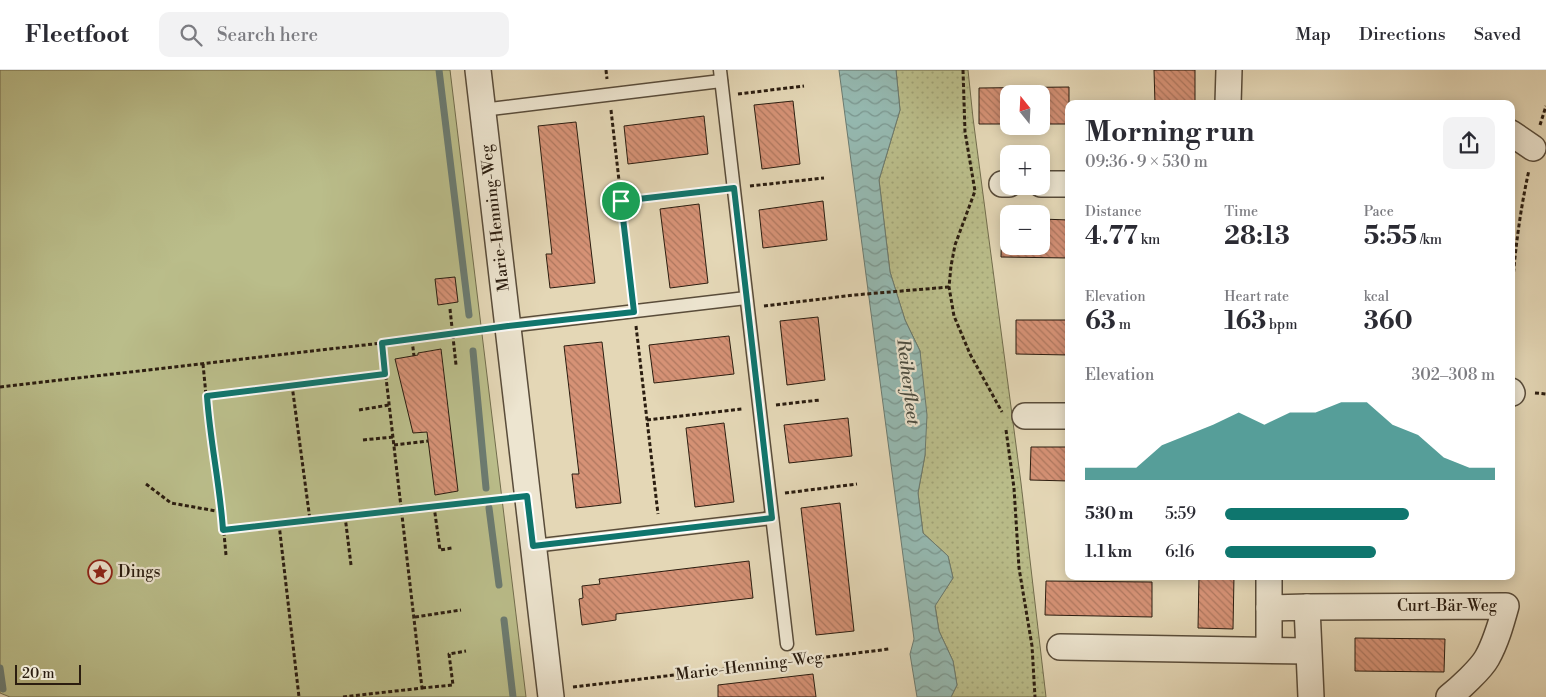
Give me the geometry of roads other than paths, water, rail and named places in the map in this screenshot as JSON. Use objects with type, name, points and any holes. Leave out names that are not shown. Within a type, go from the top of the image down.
[{"type":"street","name":"Marie-Henning-Weg","points":[[478,70],[550,693]]},
{"type":"street","points":[[1228,100],[1229,70]]},
{"type":"street","points":[[1515,136],[1534,148]]},
{"type":"street","points":[[1050,184],[1065,184]]},
{"type":"street","points":[[1011,419],[1065,416]]},
{"type":"street","points":[[1269,580],[1269,650]]},
{"type":"street","name":"Curt-Bär-Weg","points":[[1269,608],[1506,606],[1496,637],[1486,659],[1449,697]]},
{"type":"street","points":[[1307,607],[1311,697]]},
{"type":"street","points":[[1060,646],[1308,651]]},
{"type":"lane","name":"Marie-Henning-Weg","points":[[482,110],[609,95],[720,76],[787,644]]},
{"type":"lane","points":[[508,326],[746,298]]},
{"type":"lane","points":[[533,546],[772,518]]},
{"type":"water","name":"Reiherfleet","points":[[839,70],[896,70],[900,110],[879,180],[890,272],[905,320],[920,351],[927,415],[925,455],[918,493],[923,533],[948,556],[953,578],[935,606],[939,631],[953,661],[957,685],[951,697],[917,697],[910,654],[914,639]]},
{"type":"waterway","points":[[439,70],[469,315]]},
{"type":"waterway","points":[[473,351],[486,488]]},
{"type":"waterway","points":[[489,508],[499,585]]},
{"type":"waterway","points":[[504,620],[513,697]]},
{"type":"waterway","points":[[0,668],[3,689]]},
{"type":"place","name":"Dings","points":[[100,572]]}]
